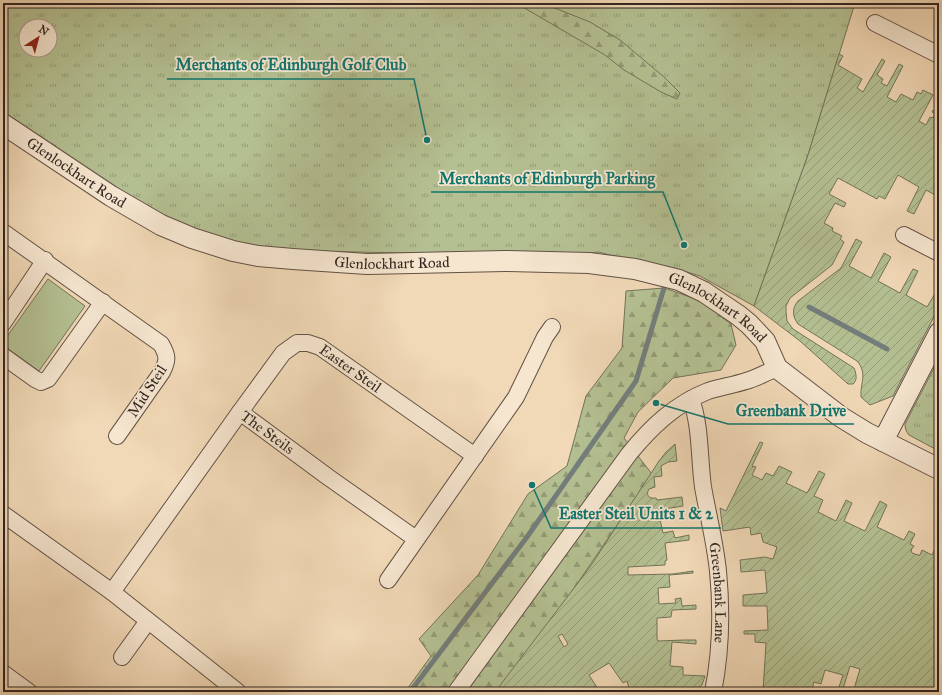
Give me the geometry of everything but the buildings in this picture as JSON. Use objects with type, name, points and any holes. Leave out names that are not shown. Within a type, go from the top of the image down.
[{"type":"street","points":[[875,23],[939,55]]},
{"type":"street","name":"Glenlockhart Road","points":[[3,124],[111,196],[161,225],[192,238],[258,256],[366,264],[505,261],[590,263],[634,269],[679,280],[691,285],[716,300],[749,324],[765,341],[777,368]]},
{"type":"street","name":"Mid Steil","points":[[3,232],[45,260],[161,344],[166,353],[166,362],[162,372],[117,436]]},
{"type":"street","points":[[904,235],[939,253]]},
{"type":"street","points":[[3,322],[45,260]]},
{"type":"street","points":[[3,356],[34,379],[41,382],[48,379],[103,302]]},
{"type":"street","points":[[388,580],[516,397],[545,337],[552,326]]},
{"type":"street","points":[[883,441],[939,333]]},
{"type":"street","name":"Easter Steil","points":[[240,412],[282,353],[297,343],[308,343],[320,346],[475,456]]},
{"type":"street","points":[[456,692],[629,454],[656,424],[691,399],[718,388],[747,381],[777,368],[841,417],[939,470]]},
{"type":"street","name":"Greenbank Lane","points":[[691,399],[697,423],[703,486],[718,570],[721,629],[713,692]]},
{"type":"street","name":"The Steils","points":[[112,592],[240,412],[416,540]]},
{"type":"street","points":[[3,514],[112,592],[238,692]]},
{"type":"street","points":[[122,657],[148,621]]},
{"type":"street","points":[[3,673],[29,692]]},
{"type":"green space","points":[[3,3],[855,3],[808,155],[754,306],[700,276],[670,267],[635,261],[598,252],[405,253],[307,251],[248,246],[216,237],[166,217],[120,191],[3,114]]},
{"type":"green space","points":[[516,3],[542,3],[590,22],[620,40],[664,77],[680,93],[677,99],[661,92],[624,70],[605,55]]},
{"type":"green space","points":[[839,54],[843,56],[838,65],[862,79],[857,88],[863,92],[882,59],[885,61],[877,75],[883,79],[881,83],[887,86],[899,64],[903,66],[887,97],[896,102],[901,94],[913,100],[917,92],[921,94],[923,90],[933,95],[919,121],[926,125],[930,117],[933,118],[935,114],[932,112],[933,110],[939,113],[939,197],[926,190],[914,214],[907,211],[919,187],[898,175],[885,199],[879,196],[877,199],[838,178],[829,194],[846,203],[844,207],[835,203],[824,223],[833,228],[832,231],[842,236],[840,239],[844,242],[832,265],[790,298],[786,306],[787,321],[793,329],[854,368],[856,378],[853,384],[848,384],[800,341],[754,306],[808,155]]},
{"type":"green space","points":[[856,239],[862,242],[849,266],[871,278],[884,253],[891,257],[878,281],[900,293],[913,269],[918,271],[906,295],[927,307],[939,287],[939,307],[893,396],[870,405],[861,397],[863,374],[857,361],[798,324],[794,312],[798,301],[841,268]]},
{"type":"green space","points":[[48,279],[85,306],[39,371],[3,345],[3,342]]},
{"type":"green space","points":[[664,288],[699,300],[731,324],[736,345],[721,370],[673,378],[638,412],[624,438],[652,474],[536,644],[500,692],[405,692],[431,656],[419,639],[478,575],[528,494],[567,466],[586,396],[622,348],[626,291]]},
{"type":"green space","points":[[935,366],[939,368],[939,451],[909,435],[905,426]]},
{"type":"green space","points":[[760,442],[763,443],[752,466],[756,467],[752,475],[762,480],[766,473],[773,476],[779,466],[792,472],[786,483],[807,493],[819,471],[825,474],[814,496],[823,500],[818,512],[836,521],[846,500],[852,503],[844,521],[865,531],[880,501],[887,505],[877,527],[904,540],[909,531],[915,534],[910,544],[914,546],[911,550],[912,553],[920,555],[922,550],[932,555],[939,540],[939,692],[853,692],[860,669],[850,666],[842,692],[835,692],[838,690],[843,675],[825,670],[821,684],[814,682],[811,692],[763,692],[766,643],[755,642],[755,634],[744,634],[744,631],[768,630],[767,606],[743,606],[743,595],[767,593],[765,570],[741,572],[740,560],[765,557],[773,559],[777,547],[763,542],[761,533],[751,535],[750,527],[723,531],[720,508],[726,511]]},
{"type":"green space","points":[[675,444],[677,461],[668,462],[661,466],[662,476],[654,477],[655,487],[649,489],[648,495],[652,498],[656,498],[657,500],[682,497],[683,506],[658,510],[663,533],[673,531],[675,538],[689,535],[689,540],[665,543],[667,560],[665,561],[665,565],[628,567],[628,575],[673,574],[693,571],[693,573],[669,575],[670,587],[658,588],[659,604],[676,603],[675,599],[681,598],[682,606],[696,605],[696,609],[672,610],[671,617],[657,618],[657,639],[658,641],[696,640],[696,644],[672,642],[670,666],[683,667],[683,675],[705,676],[702,685],[696,689],[666,687],[642,692],[630,692],[627,681],[623,683],[609,663],[589,675],[600,692],[581,692],[576,688],[573,692],[495,692],[590,567],[666,452]],"holes":[[[562,634],[568,644],[564,647],[558,636]]]},
{"type":"waterway","points":[[410,692],[527,537],[636,381],[664,288]]},
{"type":"waterway","points":[[809,307],[887,349]]},
{"type":"place","name":"Merchants of Edinburgh Golf Club","points":[[427,140]]},
{"type":"place","name":"Merchants of Edinburgh Parking","points":[[684,245]]},
{"type":"place","name":"Greenbank Drive","points":[[656,403]]},
{"type":"place","name":"Easter Steil Units 1 & 2","points":[[532,485]]}]
